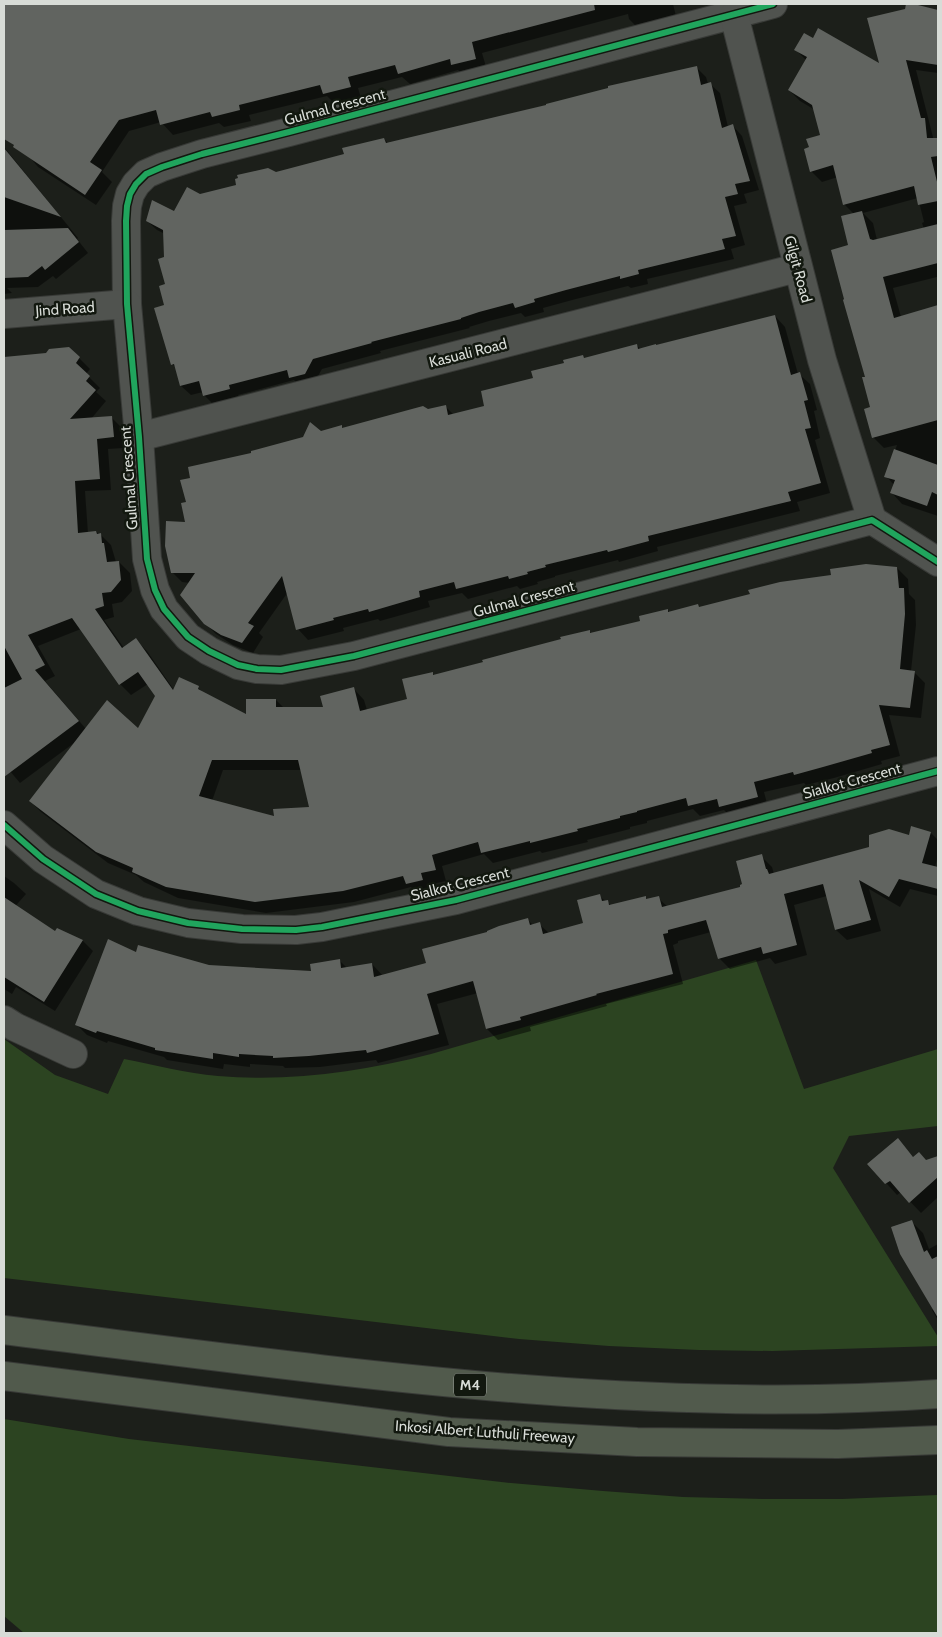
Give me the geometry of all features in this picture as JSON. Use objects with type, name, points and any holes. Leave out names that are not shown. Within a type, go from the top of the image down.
[{"type":"highway","name":"M4","points":[[4,1330],[425,1381],[562,1392],[643,1397],[802,1399],[938,1394]]},
{"type":"highway","name":"Inkosi Albert Luthuli Freeway","points":[[4,1376],[449,1432],[637,1442],[838,1444],[938,1440]]},
{"type":"street","name":"Gulmal Crescent","points":[[773,4],[308,127],[244,142],[162,167],[146,174],[136,184],[130,194],[126,221],[127,304],[139,437],[147,559],[155,590],[164,609],[188,637],[238,665],[256,669],[281,670],[354,656],[872,520]]},
{"type":"street","name":"Gilgit Road","points":[[734,15],[822,360],[872,520]]},
{"type":"street","name":"Kasuali Road","points":[[139,437],[798,268]]},
{"type":"street","name":"Jind Road","points":[[4,314],[127,304]]},
{"type":"street","points":[[872,520],[938,562]]},
{"type":"street","name":"Sialkot Crescent","points":[[4,825],[43,860],[96,894],[138,911],[188,922],[242,929],[296,930],[322,927],[456,900],[938,771]]},
{"type":"street","points":[[4,1020],[73,1054]]},
{"type":"green space","points":[[756,960],[804,1089],[938,1049],[938,1126],[849,1136],[833,1168],[938,1337],[938,1346],[772,1351],[609,1346],[519,1339],[4,1278],[4,1039],[55,1075],[108,1094],[124,1059],[218,1076],[272,1078],[325,1074],[378,1066],[431,1054]]},
{"type":"green space","points":[[4,1419],[129,1439],[511,1483],[603,1491],[683,1497],[763,1499],[842,1499],[938,1495],[938,1633],[24,1633],[4,1616]]},
{"type":"building","points":[[4,4],[594,4],[595,10],[472,42],[476,59],[451,65],[450,59],[398,74],[395,65],[348,77],[351,87],[323,94],[320,85],[239,105],[240,110],[212,117],[210,112],[160,125],[156,110],[119,120],[90,162],[102,170],[85,195],[4,139]]},
{"type":"building","points":[[906,4],[938,10],[938,65],[906,60],[921,118],[925,118],[927,138],[938,138],[938,156],[931,157],[938,186],[938,201],[918,205],[914,186],[843,205],[833,165],[810,172],[804,149],[809,147],[806,139],[820,135],[812,105],[788,90],[807,57],[794,50],[804,33],[813,38],[818,28],[879,63],[867,18],[905,9]]},
{"type":"building","points":[[697,66],[701,85],[711,82],[722,128],[733,124],[750,181],[735,184],[738,194],[725,197],[736,236],[722,239],[725,249],[638,270],[639,274],[620,279],[620,276],[566,290],[534,299],[535,302],[515,308],[513,303],[313,359],[305,374],[289,378],[287,370],[229,385],[230,389],[203,396],[199,381],[180,386],[174,364],[171,365],[154,308],[164,305],[159,286],[165,284],[158,259],[164,257],[163,230],[146,221],[152,200],[174,211],[187,187],[200,194],[236,185],[235,179],[238,178],[237,175],[268,168],[276,172],[344,154],[342,148],[384,138],[386,143],[546,105],[608,88],[608,86]]},
{"type":"building","points":[[4,148],[61,217],[4,197]]},
{"type":"building","points":[[862,211],[870,239],[873,240],[938,224],[938,263],[883,277],[894,318],[938,305],[938,420],[872,438],[864,409],[870,407],[862,377],[865,377],[831,250],[848,245],[841,216]]},
{"type":"building","points":[[68,228],[79,242],[45,270],[42,266],[28,277],[4,278],[4,230]]},
{"type":"building","points":[[775,315],[791,375],[800,372],[808,400],[804,401],[811,428],[805,429],[821,483],[788,492],[791,501],[648,536],[649,541],[545,565],[546,567],[509,579],[508,576],[456,589],[454,582],[419,591],[420,597],[369,612],[368,609],[333,618],[334,620],[296,630],[282,576],[248,623],[254,626],[242,643],[221,635],[204,624],[180,595],[195,573],[171,573],[165,546],[166,521],[185,522],[181,503],[186,502],[180,480],[190,478],[188,467],[251,453],[251,451],[303,437],[310,422],[321,431],[342,425],[342,428],[423,406],[428,409],[446,405],[448,415],[484,406],[481,391],[533,378],[531,371],[564,363],[563,360],[583,355],[584,358],[637,344],[638,349]]},
{"type":"building","points":[[69,347],[80,357],[76,363],[90,376],[86,381],[96,390],[70,419],[112,416],[114,437],[97,439],[100,479],[75,481],[78,533],[96,531],[97,534],[101,533],[107,562],[119,561],[121,580],[111,592],[102,593],[104,606],[95,609],[122,648],[136,638],[173,690],[179,677],[199,686],[198,689],[246,714],[246,699],[276,699],[276,707],[323,707],[320,696],[354,687],[360,711],[407,699],[402,679],[433,672],[433,675],[561,639],[560,637],[590,630],[590,633],[640,621],[639,616],[668,609],[668,612],[698,604],[699,607],[750,594],[748,590],[780,582],[831,575],[830,569],[866,564],[897,567],[899,588],[904,588],[905,614],[900,669],[915,671],[910,708],[879,705],[890,745],[871,750],[872,753],[794,775],[793,772],[754,782],[758,797],[719,807],[717,799],[688,806],[686,798],[577,829],[578,831],[481,853],[478,842],[432,855],[436,870],[421,873],[423,880],[406,884],[403,876],[343,891],[255,902],[166,887],[132,872],[133,868],[96,852],[29,801],[107,700],[138,728],[155,696],[138,672],[119,685],[72,618],[28,635],[45,665],[35,670],[79,721],[4,777],[4,688],[22,679],[4,646],[4,357],[46,353],[49,349]],"holes":[[[212,760],[298,760],[309,807],[273,809],[274,816],[199,796]]]},
{"type":"building","points":[[894,449],[938,465],[938,495],[932,492],[927,506],[890,493],[895,480],[884,477]]},
{"type":"building","points":[[911,826],[931,832],[922,863],[938,867],[938,889],[899,879],[889,897],[859,880],[871,920],[835,930],[823,884],[784,894],[797,945],[763,954],[761,947],[718,959],[706,920],[668,930],[668,933],[663,934],[673,974],[596,994],[520,1017],[521,1020],[486,1029],[473,981],[427,994],[439,1034],[367,1053],[366,1050],[273,1058],[273,1056],[239,1054],[239,1057],[213,1053],[213,1059],[155,1050],[155,1048],[97,1031],[96,1033],[75,1025],[108,939],[136,952],[138,945],[209,965],[311,971],[310,964],[340,959],[341,968],[372,963],[374,977],[426,963],[422,949],[487,932],[499,926],[528,918],[530,925],[540,922],[543,934],[583,923],[577,900],[600,894],[602,901],[608,900],[609,905],[646,896],[646,899],[659,896],[662,907],[740,887],[742,884],[736,861],[762,854],[769,874],[869,847],[869,835],[889,829],[909,835]]},
{"type":"building","points":[[4,897],[55,931],[57,928],[83,940],[44,1002],[4,977]]},
{"type":"building","points":[[898,1138],[913,1157],[919,1152],[926,1160],[938,1156],[938,1177],[909,1203],[890,1181],[885,1184],[867,1164]]},
{"type":"building","points":[[912,1220],[924,1252],[927,1250],[932,1259],[938,1256],[938,1318],[900,1254],[891,1227]]},
{"type":"cycle path","points":[[773,4],[202,154],[146,174],[136,184],[130,194],[127,206],[127,304],[139,437],[147,559],[155,590],[164,609],[188,637],[209,651],[238,665],[257,669],[281,670],[354,656],[872,520],[938,562]]},
{"type":"cycle path","points":[[4,825],[43,859],[96,894],[138,911],[188,923],[242,929],[296,930],[322,927],[456,900],[938,771]]}]
